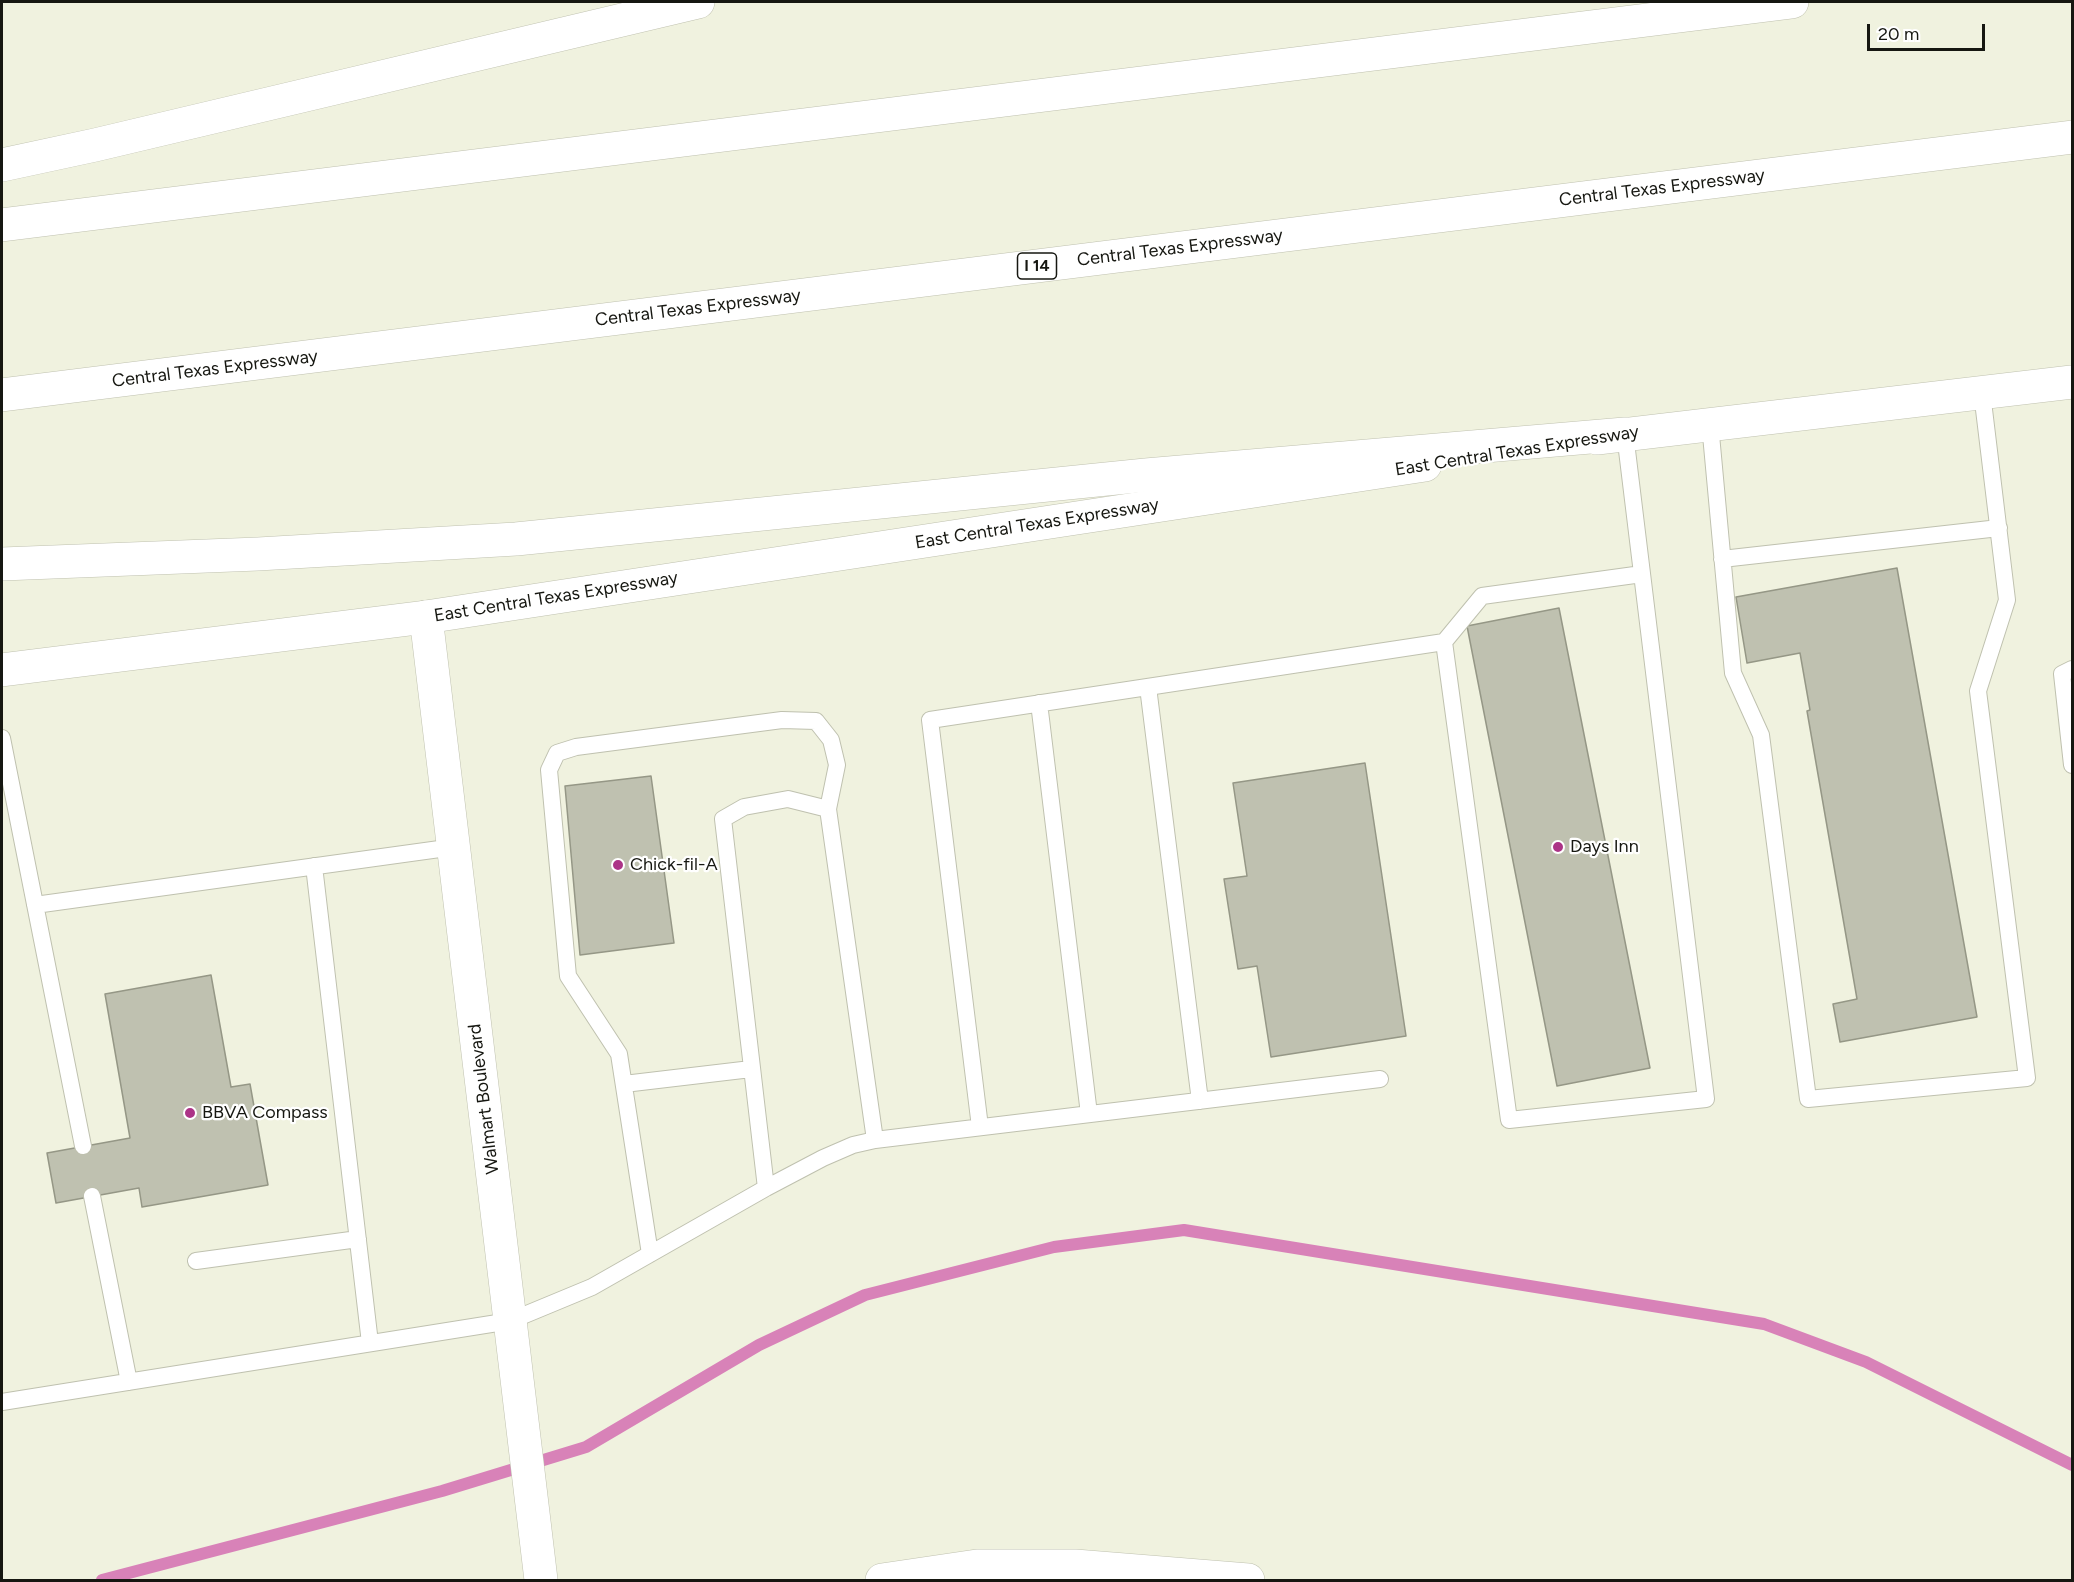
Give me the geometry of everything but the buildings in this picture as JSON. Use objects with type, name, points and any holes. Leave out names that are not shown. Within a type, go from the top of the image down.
[{"type":"main road","points":[[2,165],[107,143],[698,2]]},
{"type":"main road","points":[[2,225],[1792,2]]},
{"type":"main road","name":"Central Texas Expressway","points":[[2,395],[2073,137]]},
{"type":"main road","name":"East Central Texas Expressway","points":[[2,670],[426,617],[1625,434],[2073,382]]},
{"type":"main road","points":[[2,564],[258,554],[516,539],[1146,474],[1625,434]]},
{"type":"main road","name":"Walmart Boulevard","points":[[426,617],[541,1579]]},
{"type":"main road","points":[[882,1581],[977,1566],[1075,1566],[1248,1581]]},
{"type":"lane","points":[[1710,424],[1733,673],[1761,735],[1808,1099],[2027,1078],[1978,691],[2007,600],[1982,393]]},
{"type":"lane","points":[[1444,642],[1509,1120],[1706,1099],[1625,434]]},
{"type":"lane","points":[[1722,559],[1999,528]]},
{"type":"lane","points":[[980,1127],[930,720],[1444,642],[1482,596],[1642,574]]},
{"type":"lane","points":[[2073,669],[2062,674],[2073,765]]},
{"type":"lane","points":[[1148,687],[1200,1101]]},
{"type":"lane","points":[[1039,704],[1089,1114]]},
{"type":"lane","points":[[650,1254],[619,1054],[568,976],[549,770],[557,753],[576,747],[782,720],[816,721],[831,740],[837,765],[828,809],[875,1140]]},
{"type":"lane","points":[[2,738],[83,1146]]},
{"type":"lane","points":[[766,1188],[723,819],[744,807],[788,799],[828,809]]},
{"type":"lane","points":[[35,905],[454,847]]},
{"type":"lane","points":[[315,866],[370,1343]]},
{"type":"lane","points":[[624,1084],[751,1069]]},
{"type":"lane","points":[[2,1402],[510,1321],[592,1287],[766,1188],[853,1145],[875,1140],[1380,1079]]},
{"type":"lane","points":[[92,1196],[129,1382]]},
{"type":"lane","points":[[196,1261],[358,1239]]},
{"type":"waterway","points":[[102,1580],[442,1491],[586,1447],[759,1345],[865,1295],[1054,1247],[1184,1230],[1764,1324],[1866,1362],[2072,1465]]},
{"type":"place","name":"Days Inn","points":[[1558,847]]},
{"type":"place","name":"Chick-fil-A","points":[[618,865]]},
{"type":"place","name":"BBVA Compass","points":[[190,1113]]}]
